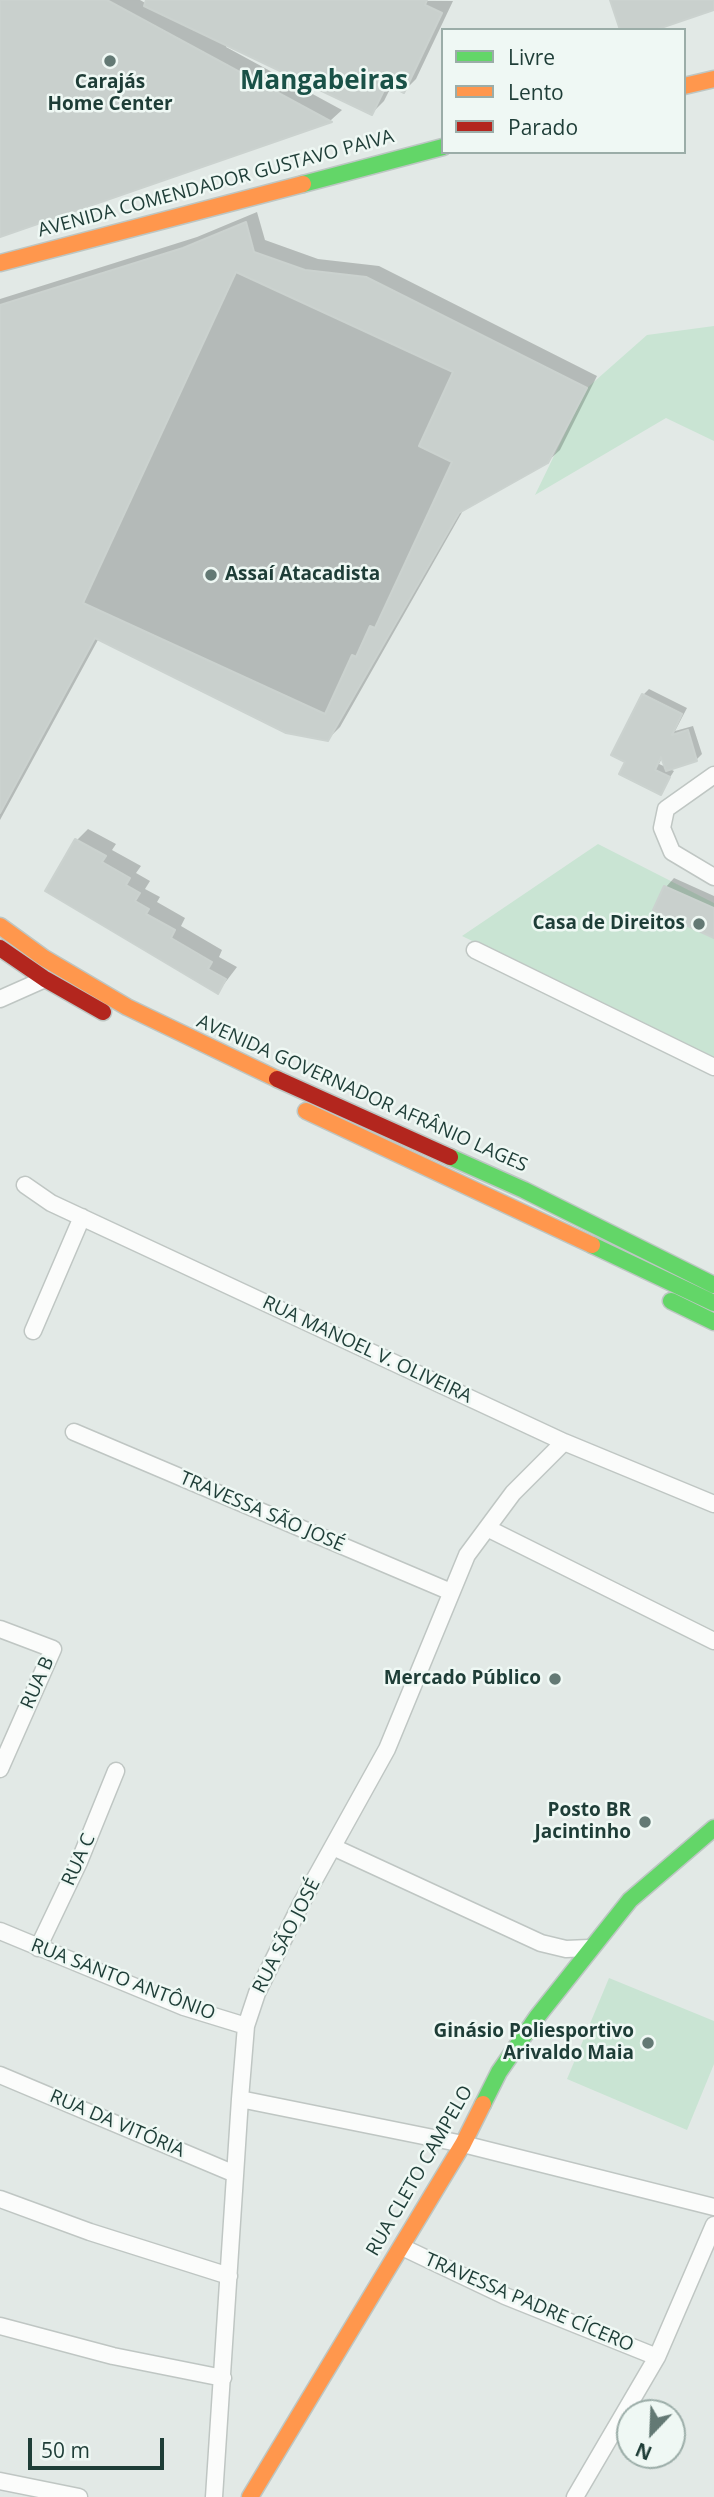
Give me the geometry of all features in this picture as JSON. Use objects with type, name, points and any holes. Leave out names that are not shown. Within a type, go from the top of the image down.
[{"type":"main road","points":[[686,86],[714,79]]},
{"type":"main road","name":"AVENIDA COMENDADOR GUSTAVO PAIVA","points":[[0,263],[441,148]]},
{"type":"main road","name":"AVENIDA GOVERNADOR AFRÂNIO LAGES","points":[[0,926],[44,958],[184,1036],[524,1190],[714,1285]]},
{"type":"main road","points":[[0,948],[45,979],[142,1033]]},
{"type":"main road","name":"AVENIDA GOVERNADOR AFRÂNIO LAGES","points":[[292,1105],[714,1303]]},
{"type":"main road","points":[[524,1190],[704,1261]]},
{"type":"main road","points":[[508,1205],[570,1249],[714,1322]]},
{"type":"main road","name":"RUA CLETO CAMPELO","points":[[250,2497],[463,2144],[499,2072],[537,2017],[589,1948],[630,1900],[714,1828]]},
{"type":"street","points":[[707,873],[672,852],[665,840],[662,818],[666,809],[677,799],[714,775]]},
{"type":"street","points":[[475,950],[714,1068]]},
{"type":"street","points":[[0,999],[45,979]]},
{"type":"street","name":"RUA MANOEL V. OLIVEIRA","points":[[25,1185],[51,1203],[564,1442],[714,1504]]},
{"type":"street","points":[[33,1331],[82,1217]]},
{"type":"street","name":"TRAVESSA SÃO JOSÉ","points":[[74,1432],[451,1592]]},
{"type":"street","name":"RUA SÃO JOSÉ","points":[[214,2497],[246,2026],[257,1993],[387,1749],[467,1555],[513,1493],[564,1442]]},
{"type":"street","points":[[487,1528],[714,1641]]},
{"type":"street","name":"RUA B","points":[[0,1629],[53,1649],[0,1769]]},
{"type":"street","name":"RUA C","points":[[38,1948],[79,1862],[116,1772]]},
{"type":"street","points":[[333,1847],[541,1943],[566,1949],[589,1948]]},
{"type":"street","name":"RUA SANTO ANTÔNIO","points":[[0,1931],[184,2007],[246,2026]]},
{"type":"street","name":"RUA DA VITÓRIA","points":[[0,2075],[235,2174]]},
{"type":"street","points":[[240,2099],[463,2144],[714,2207]]},
{"type":"street","points":[[0,2199],[90,2232],[229,2276]]},
{"type":"street","points":[[575,2497],[657,2357],[714,2225]]},
{"type":"street","name":"TRAVESSA PADRE CÍCERO","points":[[402,2247],[505,2296],[657,2357]]},
{"type":"street","points":[[0,2326],[113,2356],[222,2378]]},
{"type":"street","points":[[0,2481],[79,2497]]},
{"type":"green space","points":[[714,326],[714,441],[666,418],[535,495],[587,388],[647,335]]},
{"type":"green space","points":[[598,844],[714,903],[714,1058],[462,936]]},
{"type":"green space","name":"Ginásio Poliesportivo Arivaldo Maia","points":[[609,1978],[714,2021],[714,2064],[687,2130],[567,2079]]},
{"type":"building","name":"Carajás Home Center","points":[[0,0],[107,0],[332,122],[0,237]]},
{"type":"building","points":[[146,0],[427,0],[425,5],[442,13],[404,93],[387,84],[372,115],[144,6]]},
{"type":"building","points":[[610,0],[714,0],[714,10],[661,28],[619,28]]},
{"type":"building","name":"Assaí Atacadista","points":[[246,222],[254,252],[305,270],[366,277],[587,388],[548,463],[459,513],[328,741],[286,733],[95,638],[0,813],[0,305],[183,248]]},
{"type":"building","points":[[236,272],[453,372],[419,446],[452,462],[375,628],[370,626],[356,657],[352,655],[325,714],[83,603]]},
{"type":"building","points":[[642,694],[682,714],[672,735],[688,730],[697,761],[666,771],[661,757],[655,770],[670,777],[661,795],[619,774],[625,762],[611,755]]},
{"type":"building","points":[[75,839],[106,856],[102,862],[130,878],[126,885],[140,893],[135,901],[149,909],[146,914],[175,930],[171,938],[212,962],[208,969],[226,979],[218,994],[45,891]]},
{"type":"building","name":"Casa de Direitos","points":[[664,886],[714,908],[714,938],[653,910]]},
{"type":"traffic: fast","points":[[303,184],[441,148]]},
{"type":"traffic: fast","points":[[450,1157],[524,1190],[714,1285]]},
{"type":"traffic: fast","points":[[592,1245],[714,1303]]},
{"type":"traffic: fast","points":[[671,1301],[714,1322]]},
{"type":"traffic: fast","points":[[483,2104],[499,2072],[537,2017],[630,1900],[714,1828]]},
{"type":"traffic: slow","points":[[686,86],[714,79]]},
{"type":"traffic: slow","points":[[0,263],[303,184]]},
{"type":"traffic: slow","points":[[0,926],[44,958],[127,1007],[277,1079]]},
{"type":"traffic: slow","points":[[306,1111],[592,1245]]},
{"type":"traffic: slow","points":[[250,2497],[463,2144],[483,2104]]},
{"type":"traffic: jam","points":[[0,948],[45,979],[103,1012]]},
{"type":"traffic: jam","points":[[277,1079],[450,1157]]},
{"type":"place","name":"Carajás Home Center","points":[[110,61]]},
{"type":"place","name":"Assaí Atacadista","points":[[211,575]]},
{"type":"place","name":"Casa de Direitos","points":[[699,924]]},
{"type":"place","name":"Mercado Público","points":[[555,1679]]},
{"type":"place","name":"Posto BR Jacintinho","points":[[645,1822]]},
{"type":"place","name":"Ginásio Poliesportivo Arivaldo Maia","points":[[648,2043]]},
{"type":"district","name":"Mangabeiras","points":[[324,82]]}]
